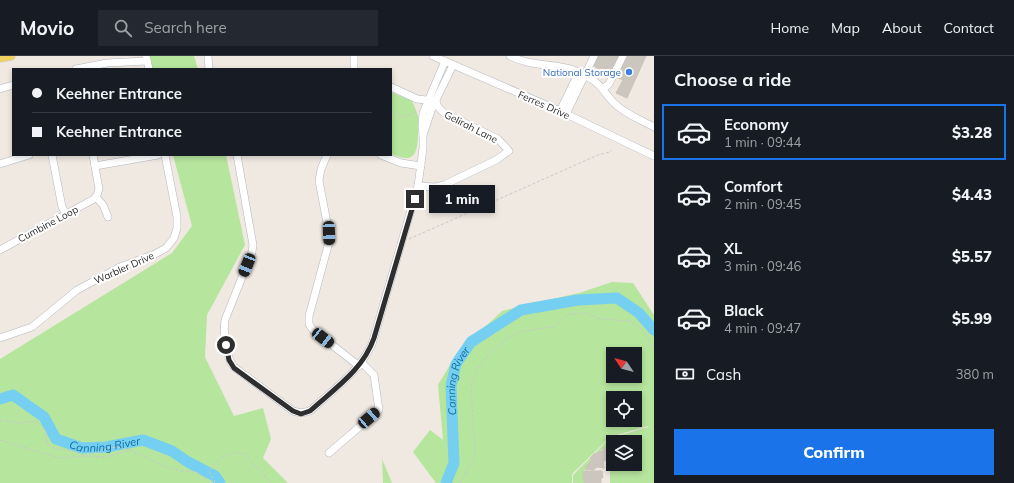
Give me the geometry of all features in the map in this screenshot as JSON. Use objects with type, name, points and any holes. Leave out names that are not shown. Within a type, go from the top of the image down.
[{"type":"street","points":[[208,56],[209,68]]},
{"type":"street","points":[[354,56],[354,68]]},
{"type":"street","name":"Ferres Drive","points":[[433,56],[563,113],[654,156]]},
{"type":"street","points":[[510,56],[528,63],[557,66],[582,74],[596,81],[621,109],[654,126]]},
{"type":"street","points":[[563,113],[582,74],[594,56]]},
{"type":"street","points":[[603,89],[609,84],[623,56]]},
{"type":"street","points":[[237,156],[253,245],[252,252],[225,320],[224,330],[231,364],[293,411],[301,414],[310,411],[360,364],[369,350],[374,338],[418,186],[423,135],[422,120],[428,101],[445,61]]},
{"type":"street","points":[[81,68],[107,63],[148,62]]},
{"type":"street","points":[[423,135],[436,101],[453,65]]},
{"type":"street","points":[[0,89],[12,85]]},
{"type":"street","points":[[392,86],[417,99],[436,101]]},
{"type":"street","name":"Gelirah Lane","points":[[418,186],[435,187],[444,185],[496,160],[509,151],[498,139],[444,113],[438,107],[436,101]]},
{"type":"street","points":[[0,164],[26,156]]},
{"type":"street","points":[[52,156],[62,207],[66,214]]},
{"type":"street","points":[[93,156],[99,189],[96,197],[103,205],[108,217]]},
{"type":"street","points":[[95,166],[152,156]]},
{"type":"street","name":"Warbler Drive","points":[[0,338],[32,327],[77,290],[120,267],[155,254],[166,248],[174,238],[177,228],[177,217],[165,156]]},
{"type":"street","points":[[328,156],[321,169],[319,181],[329,233],[329,242],[309,316],[309,324],[314,330],[374,376],[379,410],[329,453]]},
{"type":"street","points":[[384,156],[401,163],[420,166]]},
{"type":"street","name":"Cumbine Loop","points":[[0,250],[96,197]]},
{"type":"path","points":[[392,111],[397,116],[403,117],[414,112]]},
{"type":"path","points":[[406,238],[412,238],[591,158],[610,152],[611,150]]},
{"type":"path","points":[[460,483],[474,459],[475,451],[471,385],[478,369],[486,357],[509,337],[519,332],[556,326],[568,314],[586,313],[600,319],[631,321],[644,331],[654,348]]},
{"type":"path","points":[[0,420],[20,423],[38,421],[46,431],[47,444],[57,449],[67,450],[88,456],[119,446],[163,466],[181,471],[197,472],[210,483]]},
{"type":"path","points":[[0,440],[59,458],[88,456],[105,457],[130,450]]},
{"type":"path","points":[[214,483],[209,471],[220,458],[234,453],[244,453],[271,483]]},
{"type":"green space","points":[[148,56],[194,56],[198,68],[151,68]]},
{"type":"green space","points":[[392,92],[412,101],[418,114],[417,143],[415,153],[409,158],[398,157],[392,154]]},
{"type":"green space","points":[[173,156],[226,156],[245,245],[207,315],[205,357],[234,416],[263,408],[271,439],[263,458],[288,483],[0,483],[0,359],[172,253],[192,226]]},
{"type":"green space","points":[[612,282],[633,283],[654,315],[654,483],[610,483],[610,471],[642,471],[642,435],[621,435],[649,427],[648,426],[617,435],[606,435],[606,441],[572,474],[572,483],[436,483],[413,452],[430,430],[443,440],[438,385],[457,353],[502,311],[579,293]]},
{"type":"green space","points":[[606,442],[606,448],[605,447],[596,455],[595,453]]},
{"type":"green space","points":[[590,458],[592,460],[587,470],[583,470],[583,479],[585,479],[584,483],[573,483],[573,475]]},
{"type":"green space","points":[[382,459],[392,483],[383,483]]},
{"type":"building","name":"National Storage","points":[[597,56],[619,56],[610,74],[595,67],[593,63]]},
{"type":"building","name":"National Storage","points":[[627,56],[646,56],[627,98],[616,93],[623,80],[616,77]]},
{"type":"building","points":[[605,447],[606,448],[606,460],[603,462],[604,468],[597,467],[592,471],[590,469],[587,470],[585,467],[592,460],[590,458],[595,453],[596,455],[600,451],[601,452]]},
{"type":"building","points":[[583,471],[602,471],[603,478],[601,477],[601,483],[584,483],[585,479],[583,479]]},
{"type":"waterway","name":"Canning River","points":[[446,483],[454,463],[451,386],[456,364],[471,342],[521,310],[578,300],[617,298],[639,313],[654,330]]},
{"type":"waterway","name":"Canning River","points":[[0,399],[13,395],[44,417],[56,439],[82,448],[106,447],[143,440],[172,451],[188,462],[215,476],[220,483]]},
{"type":"place","name":"National Storage","points":[[629,72]]},
{"type":"route","points":[[226,345],[229,360],[234,368],[293,411],[301,414],[310,411],[359,366],[372,344],[415,199]]}]
